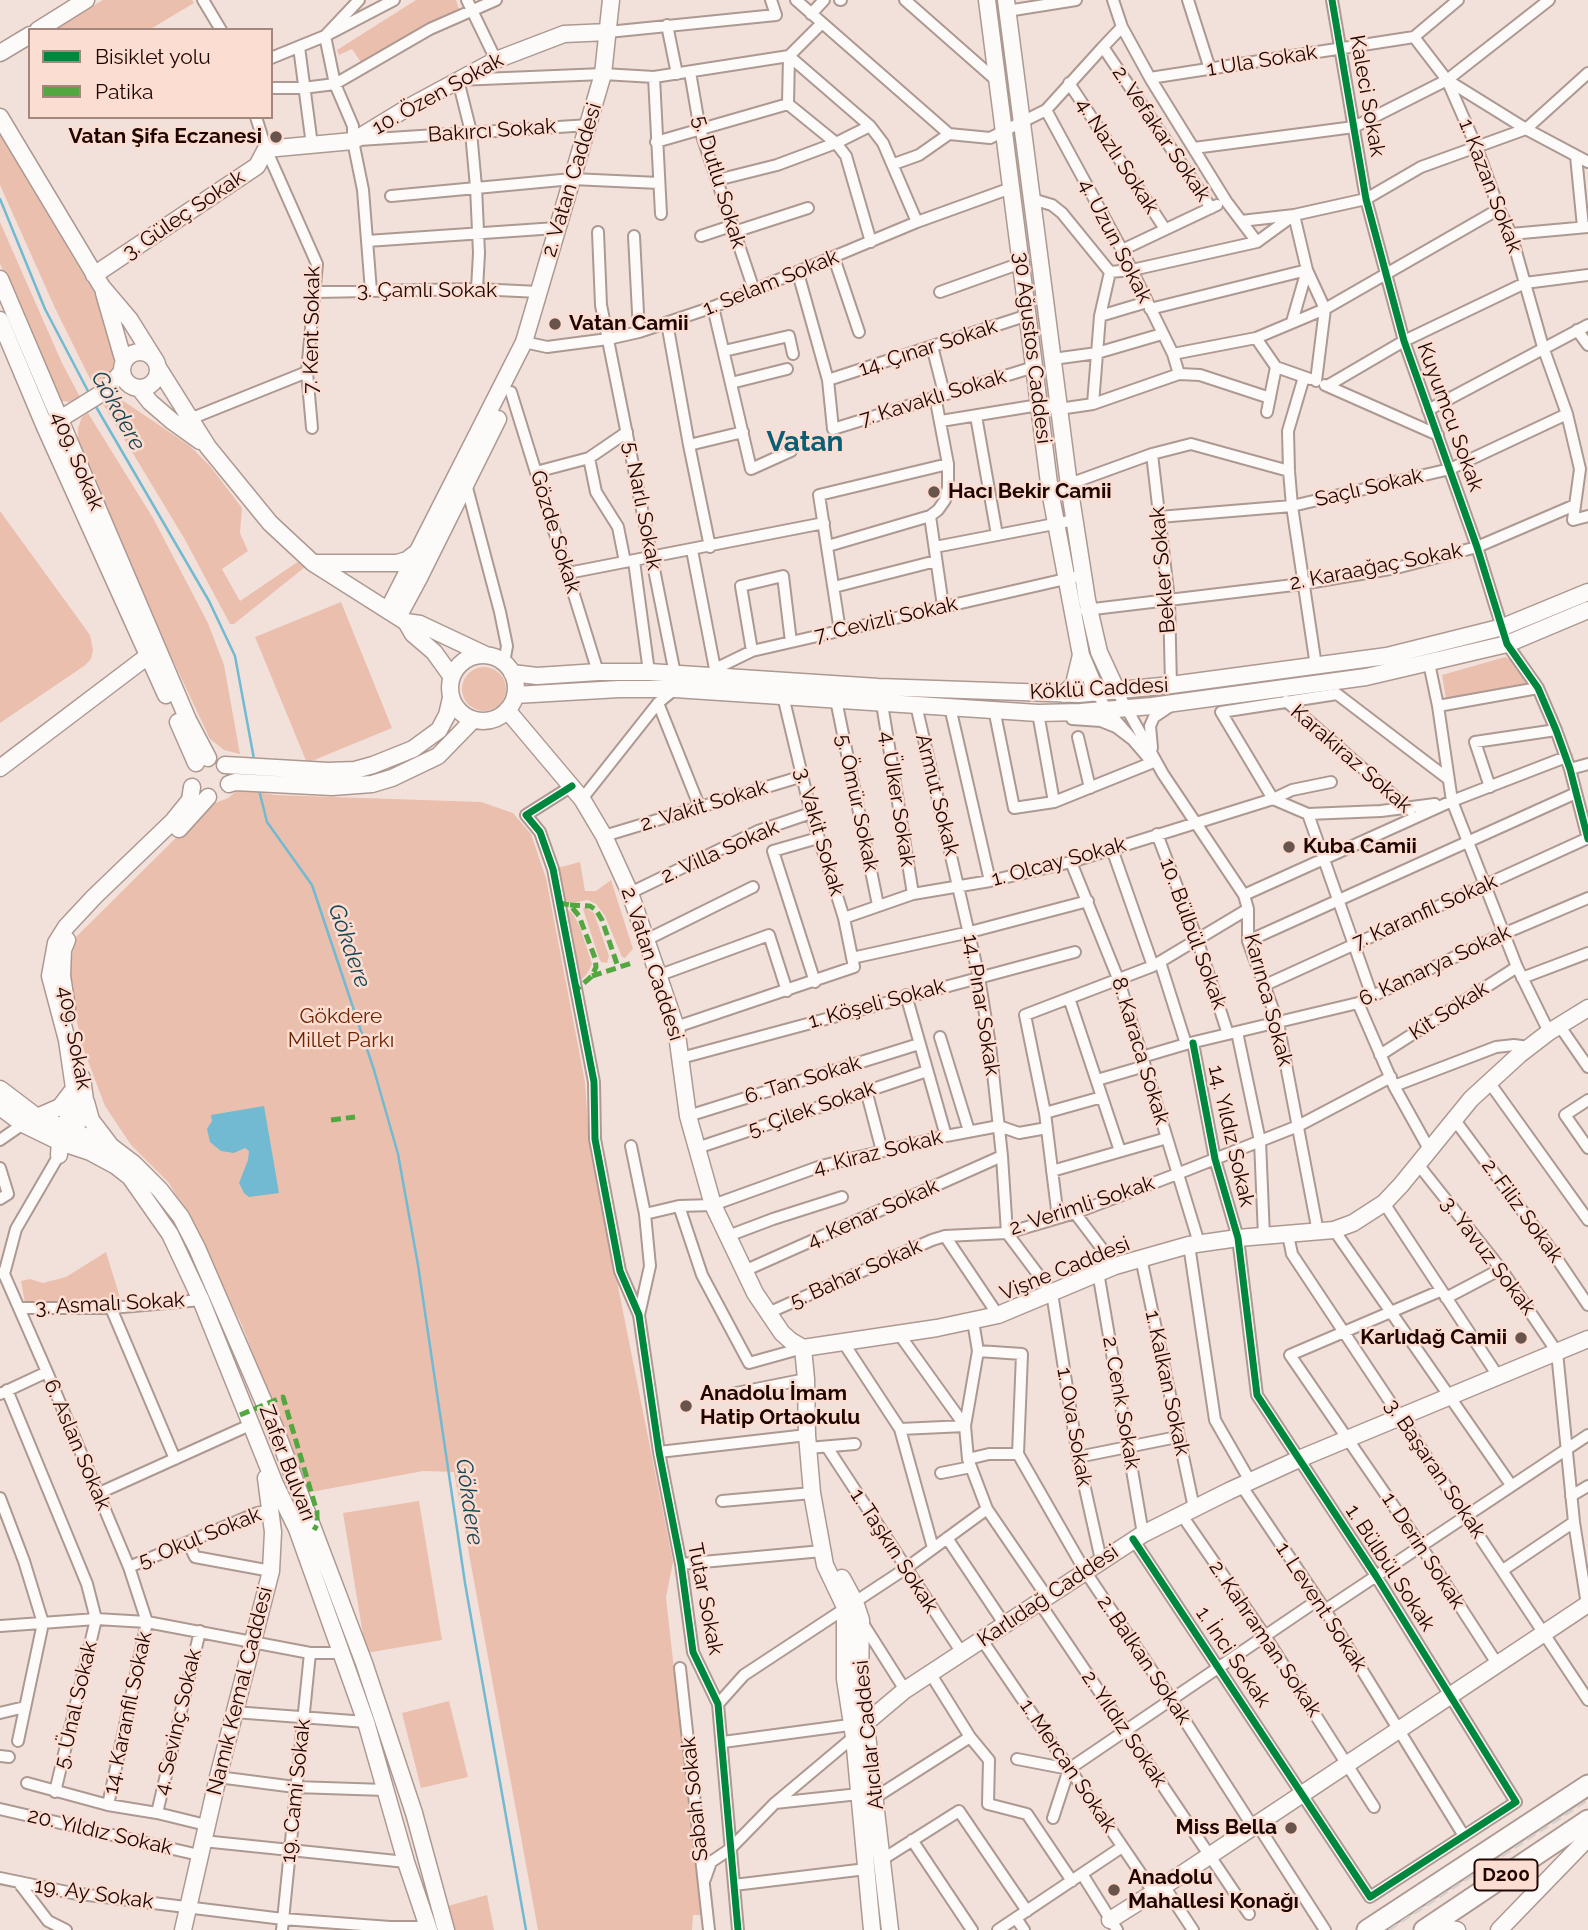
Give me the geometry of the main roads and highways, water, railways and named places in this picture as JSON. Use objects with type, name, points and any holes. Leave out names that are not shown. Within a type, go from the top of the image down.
[{"type":"highway","name":"D200","points":[[1367,1930],[1588,1785]]},
{"type":"highway","name":"D200","points":[[1428,1927],[1588,1820]]},
{"type":"main road","points":[[41,28],[86,0]]},
{"type":"main road","name":"2. Vatan Caddesi","points":[[397,616],[511,392],[556,228],[603,74],[611,0]]},
{"type":"main road","name":"30 Ağustos Caddesi","points":[[987,0],[998,81],[997,135],[1011,188],[1050,491],[1066,578],[1117,691]]},
{"type":"main road","name":"30 Ağustos Caddesi","points":[[1006,5],[1083,575],[1082,655],[1097,693]]},
{"type":"main road","name":"10. Özen Sokak","points":[[266,149],[353,141],[496,60],[564,34],[608,32]]},
{"type":"main road","points":[[0,53],[28,36]]},
{"type":"main road","points":[[0,117],[98,281],[130,320],[208,447],[270,523],[313,563],[397,616],[420,624],[508,668],[516,684],[515,695],[507,710],[495,719],[473,720],[464,715],[451,698]]},
{"type":"main road","name":"3. Güleç Sokak","points":[[98,281],[257,166],[266,149]]},
{"type":"main road","name":"409. Sokak","points":[[0,279],[65,417],[70,444],[154,651],[202,760]]},
{"type":"main road","points":[[98,281],[126,381],[172,421],[208,447]]},
{"type":"main road","name":"409. Sokak","points":[[0,320],[45,427],[154,651]]},
{"type":"main road","name":"2. Vatan Caddesi","points":[[397,616],[418,551],[521,349]]},
{"type":"main road","points":[[45,427],[102,393],[136,352],[147,353],[157,365],[155,381],[145,388],[102,393]]},
{"type":"main road","points":[[313,563],[397,563],[407,560],[418,551]]},
{"type":"main road","name":"Köklü Caddesi","points":[[515,695],[619,689],[716,672],[878,687],[1064,694],[1141,689],[1387,656],[1503,627],[1588,592]]},
{"type":"main road","name":"Köklü Caddesi","points":[[508,668],[537,676],[598,671],[649,672],[675,681],[783,696],[882,704],[1038,713],[1107,710],[1366,677],[1507,644],[1588,610]]},
{"type":"main road","points":[[397,616],[435,652],[452,677]]},
{"type":"main road","points":[[0,768],[154,651]]},
{"type":"main road","points":[[1099,652],[1122,681],[1141,689]]},
{"type":"main road","points":[[279,777],[355,769],[392,758],[427,741],[439,730],[447,715],[452,677],[465,661],[486,655]]},
{"type":"main road","points":[[1064,694],[1074,684],[1082,655]]},
{"type":"main road","name":"2. Vatan Caddesi","points":[[507,710],[582,799],[604,836],[630,892],[676,1027],[688,1116],[713,1205],[744,1271],[768,1313],[782,1333],[803,1348]]},
{"type":"main road","points":[[230,774],[221,794],[202,796],[192,787],[190,775],[202,760],[214,758],[230,774],[279,777],[354,787],[392,778],[438,756],[473,720]]},
{"type":"main road","name":"409. Sokak","points":[[80,1094],[50,976],[56,943],[66,927],[94,897],[180,814],[190,800],[192,787]]},
{"type":"main road","name":"409. Sokak","points":[[80,1094],[64,991],[63,950],[73,929],[97,902],[181,827],[208,797]]},
{"type":"main road","name":"Vişne Caddesi","points":[[803,1348],[899,1334],[998,1315],[1098,1272],[1194,1244],[1335,1230],[1372,1213],[1384,1203],[1454,1119],[1489,1082],[1528,1048],[1588,1008]]},
{"type":"main road","name":"Zafer Bulvarı","points":[[0,1089],[30,1121]]},
{"type":"main road","points":[[30,1121],[80,1094],[91,1120],[112,1147]]},
{"type":"main road","name":"409. Sokak","points":[[66,1141],[73,1102],[80,1094]]},
{"type":"main road","name":"Zafer Bulvarı","points":[[0,1107],[116,1166],[130,1177],[170,1234],[201,1300],[261,1450],[297,1529],[366,1722],[406,1862],[429,1928]]},
{"type":"main road","name":"Zafer Bulvarı","points":[[66,1141],[112,1147],[133,1163],[160,1190],[181,1217],[197,1248],[241,1345],[364,1663],[414,1813],[446,1930]]},
{"type":"main road","name":"Karlıdağ Caddesi","points":[[858,1728],[905,1690],[1138,1536],[1299,1459],[1588,1339]]},
{"type":"main road","name":"Atıcılar Caddesi","points":[[803,1348],[807,1441],[822,1552],[825,1565],[861,1620],[859,1794],[872,1930]]},
{"type":"main road","name":"Namık Kemal Caddesi","points":[[183,1930],[218,1776],[271,1571],[273,1532],[261,1450]]},
{"type":"main road","points":[[273,1532],[297,1529],[308,1514]]},
{"type":"main road","name":"Atıcılar Caddesi","points":[[850,1604],[845,1679],[876,1797],[890,1930]]},
{"type":"main road","points":[[1113,1925],[1159,1889],[1587,1604]]},
{"type":"main road","points":[[1499,1928],[1588,1838]]},
{"type":"main road","points":[[1428,1927],[1457,1930]]},
{"type":"water","points":[[264,1106],[279,1193],[249,1197],[239,1183],[249,1151],[245,1148],[234,1153],[221,1151],[210,1142],[207,1129],[212,1121],[211,1115]]},
{"type":"waterway","name":"Gökdere","points":[[0,199],[45,309],[89,393]]},
{"type":"waterway","name":"Gökdere","points":[[95,405],[209,601],[235,656],[254,759]]},
{"type":"waterway","name":"Gökdere","points":[[259,790],[267,822],[312,885],[374,1070],[398,1154],[418,1265],[465,1583],[526,1930]]},
{"type":"railway","points":[[1389,1930],[1588,1800]]},
{"type":"place","name":"Vatan Şifa Eczanesi","points":[[276,137]]},
{"type":"place","name":"Vatan Camii","points":[[555,324]]},
{"type":"place","name":"Hacı Bekir Camii","points":[[934,492]]},
{"type":"place","name":"Kuba Camii","points":[[1289,847]]},
{"type":"place","name":"Karlıdağ Camii","points":[[1521,1338]]},
{"type":"place","name":"Anadolu İmam Hatip Ortaokulu","points":[[686,1406]]},
{"type":"place","name":"Miss Bella","points":[[1291,1828]]},
{"type":"place","name":"Anadolu Mahallesi Konağı","points":[[1114,1890]]},
{"type":"district","name":"Vatan","points":[[805,443]]},
{"type":"park label","name":"Gökdere Millet Parkı","points":[[341,1029]]}]
